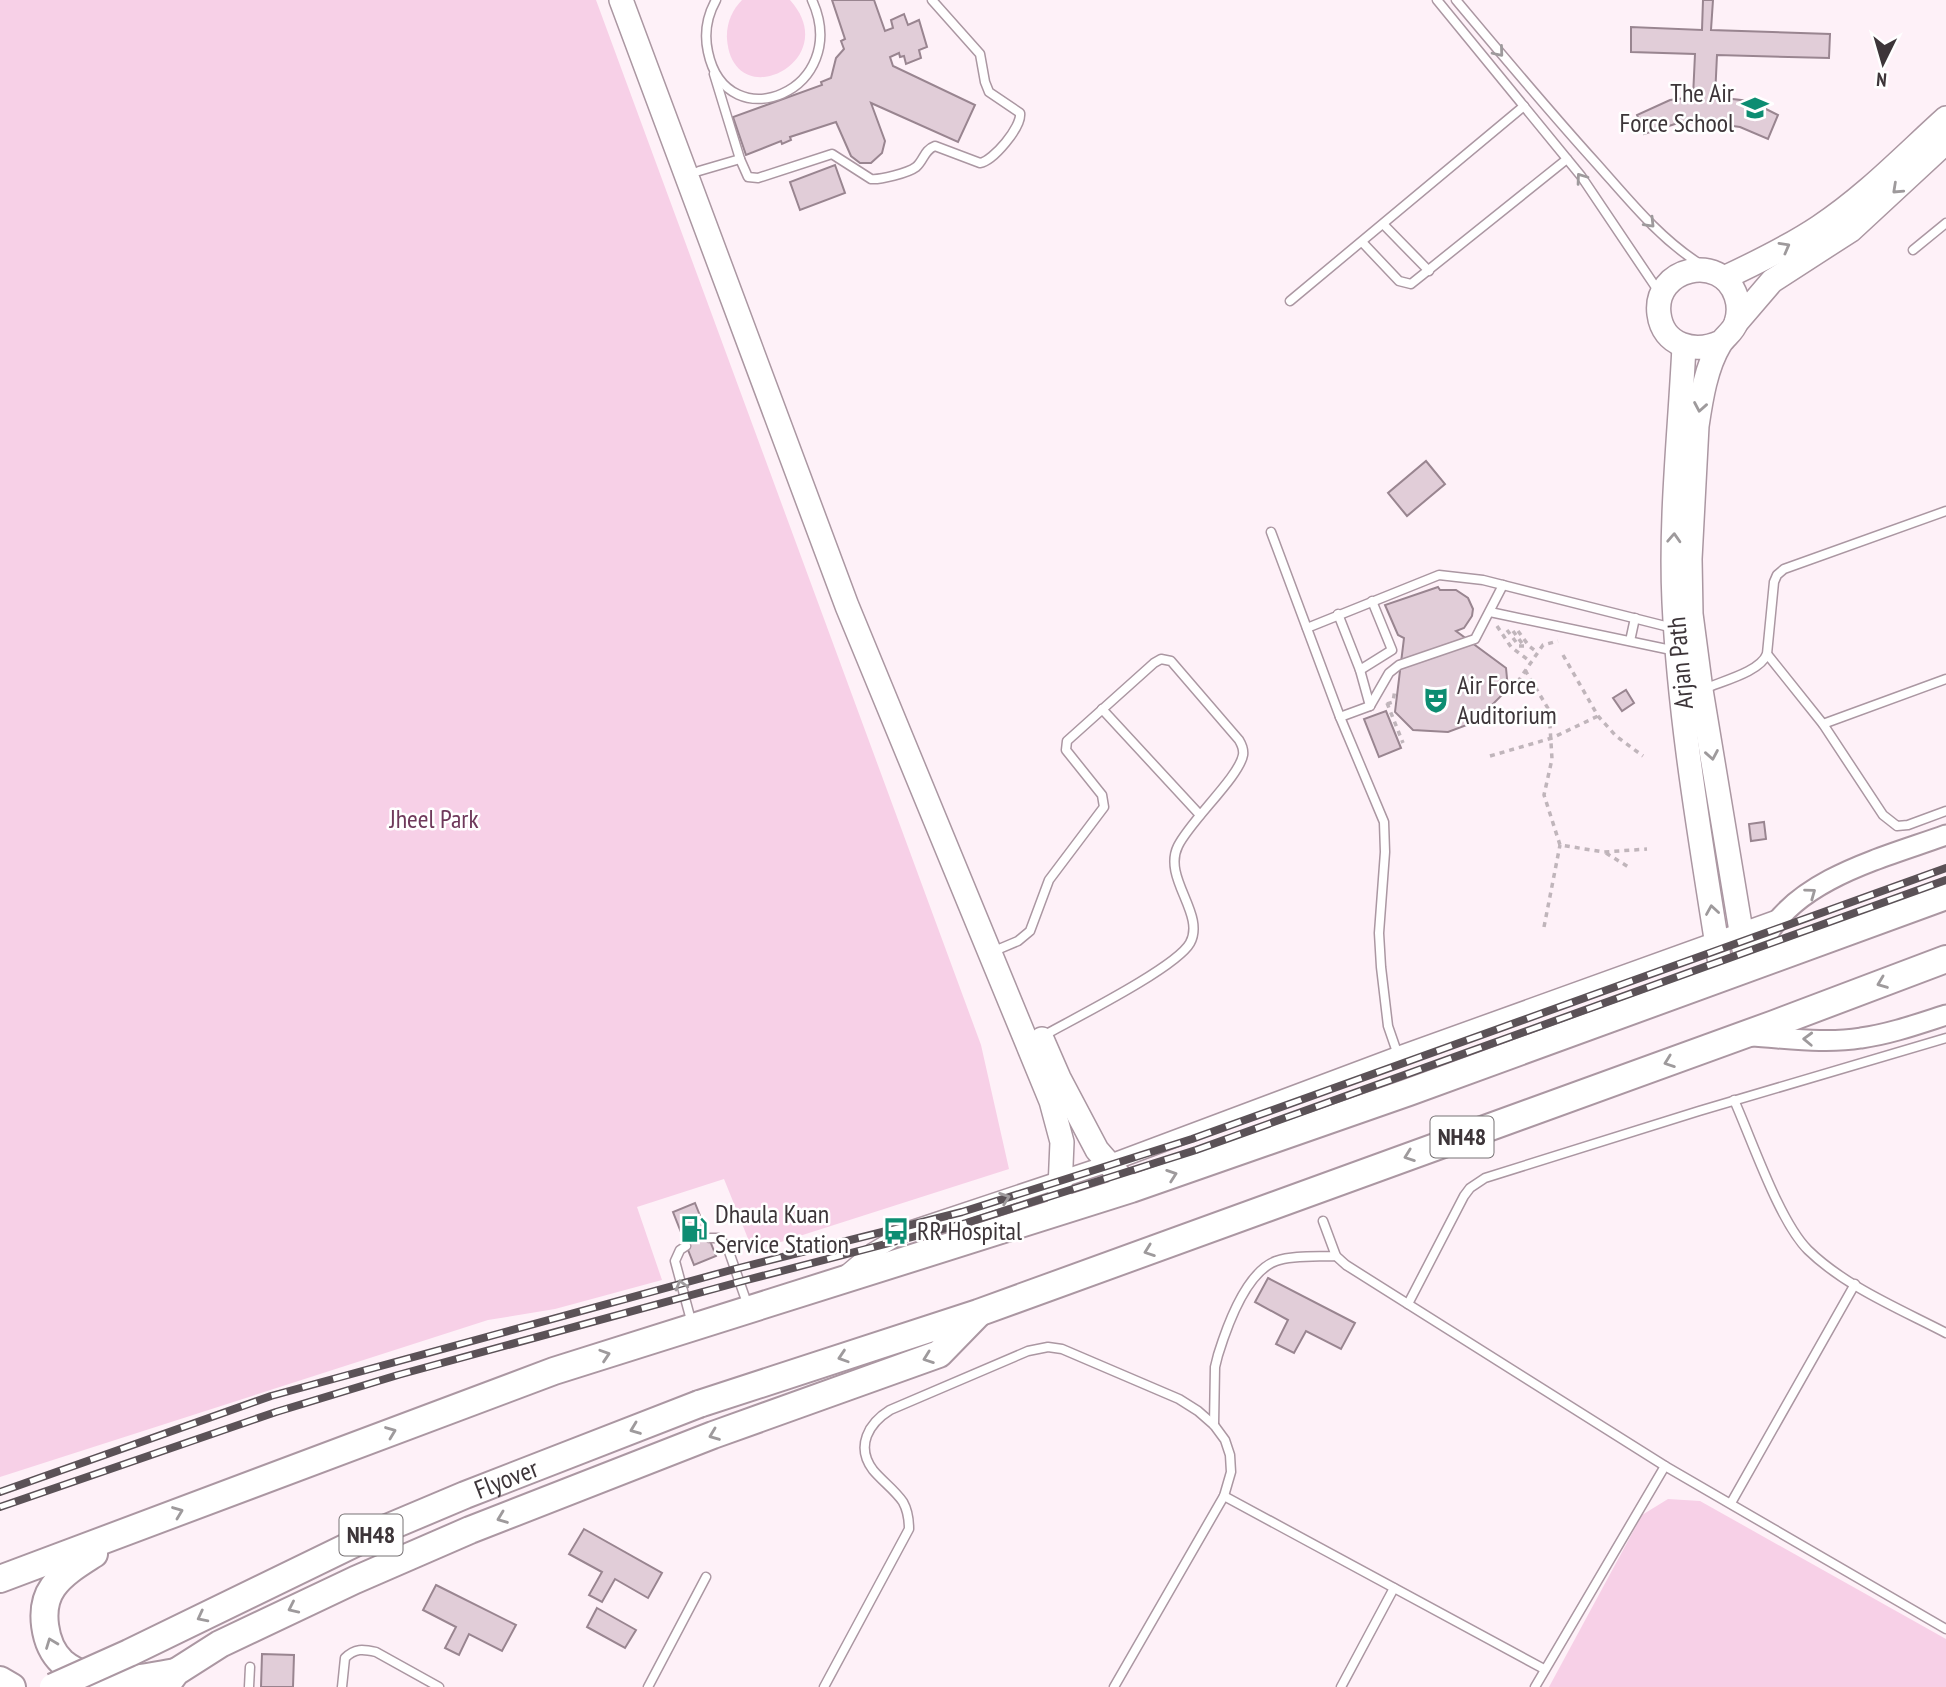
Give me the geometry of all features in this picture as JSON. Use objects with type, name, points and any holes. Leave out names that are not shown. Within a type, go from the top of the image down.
[{"type":"main road","points":[[621,0],[847,606],[1032,1052],[1068,1119],[1110,1163],[1130,1189]]},
{"type":"main road","points":[[636,0],[853,595],[999,949],[1041,1037],[1068,1119],[1062,1154],[1059,1212]]},
{"type":"main road","points":[[1718,274],[1759,261],[1821,226],[1876,182],[1946,118]]},
{"type":"main road","points":[[1736,323],[1739,311],[1737,298],[1732,287],[1718,274],[1700,269],[1688,270],[1676,275],[1661,295],[1658,307],[1660,320],[1673,340],[1697,349],[1721,342],[1772,281],[1851,230],[1946,142]]},
{"type":"main road","name":"Arjan Path","points":[[1721,342],[1704,388],[1697,426],[1689,590],[1691,694],[1722,977]]},
{"type":"main road","name":"Arjan Path","points":[[1684,346],[1673,554],[1677,640],[1751,966]]},
{"type":"main road","name":"NH48","points":[[0,1579],[554,1371],[1130,1189],[1409,1092],[1946,896]]},
{"type":"main road","name":"NH48","points":[[978,1313],[1946,959]]},
{"type":"main road","points":[[127,1531],[74,1568],[51,1589],[44,1614],[48,1638],[52,1650],[62,1662],[73,1670],[92,1677],[118,1681],[170,1679],[220,1644],[257,1625],[470,1530],[713,1435],[939,1354],[978,1313]]},
{"type":"main road","name":"Flyover","points":[[53,1687],[382,1530],[465,1495],[699,1404],[978,1313]]},
{"type":"main road","points":[[0,1680],[12,1687]]},
{"type":"street","points":[[1751,966],[1781,917],[1830,879],[1946,835]]},
{"type":"street","points":[[836,1282],[872,1252],[909,1230],[1110,1163],[1398,1055],[1781,917]]},
{"type":"street","points":[[1743,1035],[1810,1040],[1858,1038],[1900,1030],[1946,1015]]},
{"type":"lane","points":[[716,0],[708,16],[706,30],[709,56],[748,177],[758,178],[832,154],[874,180],[916,167],[928,149],[935,146],[980,163],[989,160],[1018,127],[1020,114],[989,92],[982,60],[975,46],[932,0]]},
{"type":"lane","points":[[709,56],[721,79],[740,94],[763,99],[787,93],[806,77],[817,53],[820,26],[812,0]]},
{"type":"lane","points":[[1437,0],[1567,159],[1661,295]]},
{"type":"lane","points":[[1455,0],[1647,220],[1668,241],[1718,274]]},
{"type":"lane","points":[[1290,301],[1363,243],[1524,106]]},
{"type":"lane","points":[[699,171],[740,159]]},
{"type":"lane","points":[[1363,243],[1399,281],[1411,284],[1567,159]]},
{"type":"lane","points":[[1913,250],[1946,223]]},
{"type":"lane","points":[[1384,225],[1429,271]]},
{"type":"lane","points":[[1691,694],[1757,667],[1767,654],[1774,582],[1784,569],[1946,511]]},
{"type":"lane","points":[[1271,532],[1340,717],[1384,822],[1385,852],[1379,933],[1381,967],[1388,1026],[1398,1055]]},
{"type":"lane","points":[[1307,628],[1439,575],[1503,585],[1635,618],[1677,640]]},
{"type":"lane","points":[[1340,717],[1370,706],[1389,673],[1399,665],[1475,639],[1503,585]]},
{"type":"lane","points":[[1360,670],[1392,650],[1372,601]]},
{"type":"lane","points":[[1490,612],[1630,641],[1677,640]]},
{"type":"lane","points":[[1338,614],[1360,670],[1370,706]]},
{"type":"lane","points":[[1630,641],[1635,618]]},
{"type":"lane","points":[[1767,654],[1823,724],[1884,815],[1896,826],[1908,825],[1946,811]]},
{"type":"lane","points":[[999,949],[1018,942],[1030,931],[1049,880],[1104,807],[1101,795],[1065,745],[1071,736],[1154,663],[1161,659],[1171,661],[1243,747],[1240,763],[1181,839],[1174,855],[1175,873],[1192,923],[1190,944],[1169,962],[1134,985],[1041,1037]]},
{"type":"lane","points":[[1823,724],[1946,679]]},
{"type":"lane","points":[[1102,709],[1200,815]]},
{"type":"lane","points":[[1408,1304],[1464,1196],[1476,1182],[1734,1100],[1946,1038]]},
{"type":"lane","points":[[1734,1100],[1781,1208],[1807,1249],[1855,1284],[1946,1333]]},
{"type":"lane","points":[[1323,1221],[1336,1256],[1346,1265],[1698,1487],[1731,1503],[1946,1629]]},
{"type":"lane","points":[[710,1238],[718,1238],[727,1246],[750,1309]]},
{"type":"lane","points":[[686,1246],[680,1250],[675,1261],[693,1327]]},
{"type":"lane","points":[[1214,1425],[1215,1367],[1248,1285],[1268,1265],[1279,1260],[1336,1256]]},
{"type":"lane","points":[[1731,1503],[1855,1284]]},
{"type":"lane","points":[[824,1687],[909,1529],[909,1516],[903,1502],[871,1467],[867,1455],[867,1434],[871,1424],[890,1410],[1028,1351],[1048,1347],[1062,1349],[1096,1362],[1179,1399],[1214,1425],[1225,1440],[1230,1455],[1231,1472],[1224,1496],[1114,1687]]},
{"type":"lane","points":[[1535,1687],[1665,1466]]},
{"type":"lane","points":[[1224,1496],[1544,1669]]},
{"type":"lane","points":[[648,1687],[706,1577]]},
{"type":"lane","points":[[1341,1687],[1394,1588]]},
{"type":"lane","points":[[342,1687],[345,1658],[354,1650],[365,1649],[376,1652],[439,1687]]},
{"type":"lane","points":[[249,1687],[250,1667]]},
{"type":"path","points":[[1498,628],[1511,647],[1531,662]]},
{"type":"path","points":[[1506,628],[1520,646],[1524,646],[1512,629]]},
{"type":"path","points":[[1518,630],[1529,646],[1538,653]]},
{"type":"path","points":[[1512,690],[1543,645],[1558,640]]},
{"type":"path","points":[[1563,655],[1598,716],[1616,736],[1643,756]]},
{"type":"path","points":[[1399,665],[1392,680],[1387,704],[1403,743]]},
{"type":"path","points":[[1525,670],[1549,710],[1552,760],[1544,795],[1560,845],[1544,927]]},
{"type":"path","points":[[1387,704],[1394,704],[1397,689]]},
{"type":"path","points":[[1490,757],[1552,737],[1598,716]]},
{"type":"path","points":[[1560,845],[1604,852],[1647,849]]},
{"type":"path","points":[[1604,852],[1630,868]]},
{"type":"green space","name":"Jheel Park","points":[[0,0],[596,0],[981,1045],[1009,1169],[753,1251],[724,1179],[637,1207],[662,1280],[555,1309],[488,1320],[0,1477]]},
{"type":"green space","points":[[742,0],[790,0],[803,22],[804,43],[796,60],[781,72],[764,77],[747,74],[734,62],[727,39],[728,28],[735,8]]},
{"type":"green space","points":[[1668,1499],[1700,1501],[1946,1639],[1946,1687],[1549,1687],[1642,1515]]},
{"type":"building","points":[[832,0],[874,0],[885,31],[893,28],[891,20],[904,14],[908,25],[919,20],[927,47],[919,50],[921,58],[906,64],[904,56],[900,57],[899,53],[890,57],[893,66],[975,105],[958,142],[871,103],[885,141],[882,153],[871,163],[860,163],[851,156],[836,122],[746,155],[733,117],[822,85],[821,82],[831,78],[836,58],[844,49],[841,41],[845,39]]},
{"type":"building","points":[[1703,0],[1713,0],[1711,30],[1830,34],[1829,58],[1717,55],[1715,97],[1750,101],[1778,115],[1768,139],[1740,127],[1703,122],[1678,123],[1644,134],[1637,115],[1670,100],[1693,97],[1695,54],[1631,52],[1631,27],[1702,30]]},
{"type":"building","points":[[835,165],[845,193],[800,210],[790,182]]},
{"type":"building","points":[[1426,461],[1445,484],[1407,516],[1388,493]]},
{"type":"building","points":[[1438,587],[1440,590],[1456,590],[1468,598],[1473,609],[1472,616],[1464,628],[1456,631],[1506,668],[1508,689],[1475,722],[1448,732],[1413,730],[1395,712],[1404,638],[1398,635],[1385,605]]},
{"type":"building","points":[[1626,690],[1634,703],[1622,711],[1613,698]]},
{"type":"building","points":[[1386,711],[1401,748],[1379,757],[1364,719]]},
{"type":"building","points":[[1764,822],[1766,839],[1751,841],[1749,824]]},
{"type":"building","points":[[695,1203],[716,1256],[694,1265],[673,1212]]},
{"type":"building","points":[[1268,1278],[1355,1323],[1341,1349],[1306,1331],[1294,1353],[1276,1344],[1288,1320],[1255,1302]]},
{"type":"building","points":[[584,1529],[662,1573],[648,1598],[615,1579],[602,1602],[589,1595],[602,1572],[569,1554]]},
{"type":"building","points":[[436,1585],[516,1625],[502,1651],[469,1634],[459,1655],[445,1648],[456,1627],[423,1610]]},
{"type":"building","points":[[597,1608],[636,1630],[625,1648],[587,1627]]},
{"type":"building","points":[[262,1654],[294,1655],[293,1687],[261,1687]]},
{"type":"railway","points":[[0,1492],[271,1396],[735,1269],[962,1212],[1192,1139],[1946,868]]},
{"type":"railway","points":[[0,1507],[276,1412],[398,1375],[966,1223],[1196,1150],[1946,880]]},
{"type":"place","name":"The Air Force School","points":[[1755,108]]},
{"type":"place","name":"Air Force Auditorium","points":[[1436,700]]},
{"type":"place","name":"Dhaula Kuan Service Station","points":[[694,1229]]},
{"type":"place","name":"RR Hospital","points":[[896,1231]]}]
